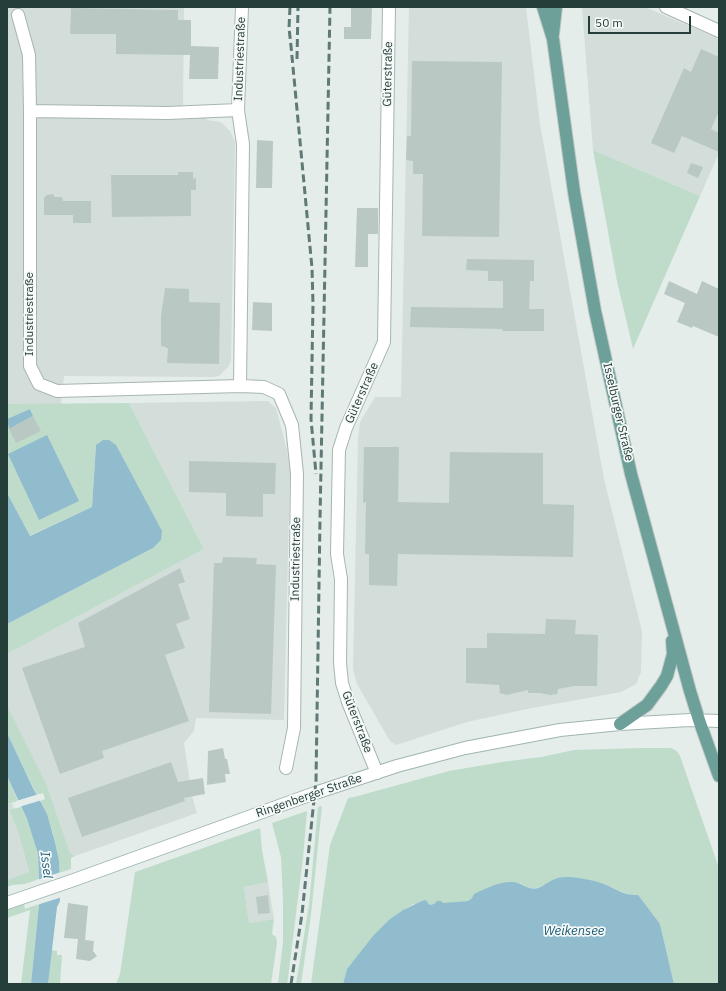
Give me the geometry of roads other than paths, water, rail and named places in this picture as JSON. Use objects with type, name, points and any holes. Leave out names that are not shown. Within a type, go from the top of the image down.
[{"type":"main road","name":"Isselburger Straße","points":[[542,7],[553,39],[574,192],[595,311],[631,474],[699,720],[719,776]]},
{"type":"main road","name":"Isselburger Straße","points":[[553,39],[556,7]]},
{"type":"main road","name":"Ringenberger Straße","points":[[620,724],[647,705],[668,676],[673,654],[670,616]]},
{"type":"street","name":"Industriestraße","points":[[240,386],[243,144],[238,110],[242,7]]},
{"type":"street","name":"Güterstraße","points":[[377,773],[348,702],[342,683],[340,663],[341,578],[337,554],[340,450],[346,428],[384,342],[389,7]]},
{"type":"street","points":[[666,7],[719,31]]},
{"type":"street","name":"Industriestraße","points":[[18,14],[29,55],[30,366],[39,384],[57,390],[240,386],[264,387],[280,394],[292,425],[297,474],[294,728],[286,768]]},
{"type":"street","name":"Industriestraße","points":[[30,111],[168,112],[238,110]]},
{"type":"street","name":"Ringenberger Straße","points":[[7,903],[267,810],[397,766],[465,748],[560,730],[620,724],[699,720],[719,721]]},
{"type":"water","points":[[30,409],[33,416],[9,429],[7,419]]},
{"type":"water","points":[[47,435],[79,501],[39,520],[8,454]]},
{"type":"water","points":[[103,440],[109,440],[116,445],[162,531],[161,540],[153,548],[7,624],[7,493],[30,536],[92,507],[96,445]]},
{"type":"water","name":"Issel","points":[[7,733],[47,814],[59,861],[60,901],[57,907],[48,984],[31,984],[39,904],[38,854],[27,819],[7,776]]},
{"type":"water","name":"Weikensee","points":[[570,877],[596,881],[625,893],[638,895],[660,924],[674,984],[343,984],[347,969],[373,936],[390,919],[403,910],[422,901],[426,900],[430,905],[437,901],[441,901],[443,903],[468,901],[474,894],[498,884],[516,882],[534,889],[557,878]]},
{"type":"railway","points":[[290,7],[289,28],[312,268],[313,304],[311,419],[316,474]]},
{"type":"railway","points":[[297,59],[298,7]]},
{"type":"railway","points":[[291,984],[302,914],[316,781],[330,7]]}]
